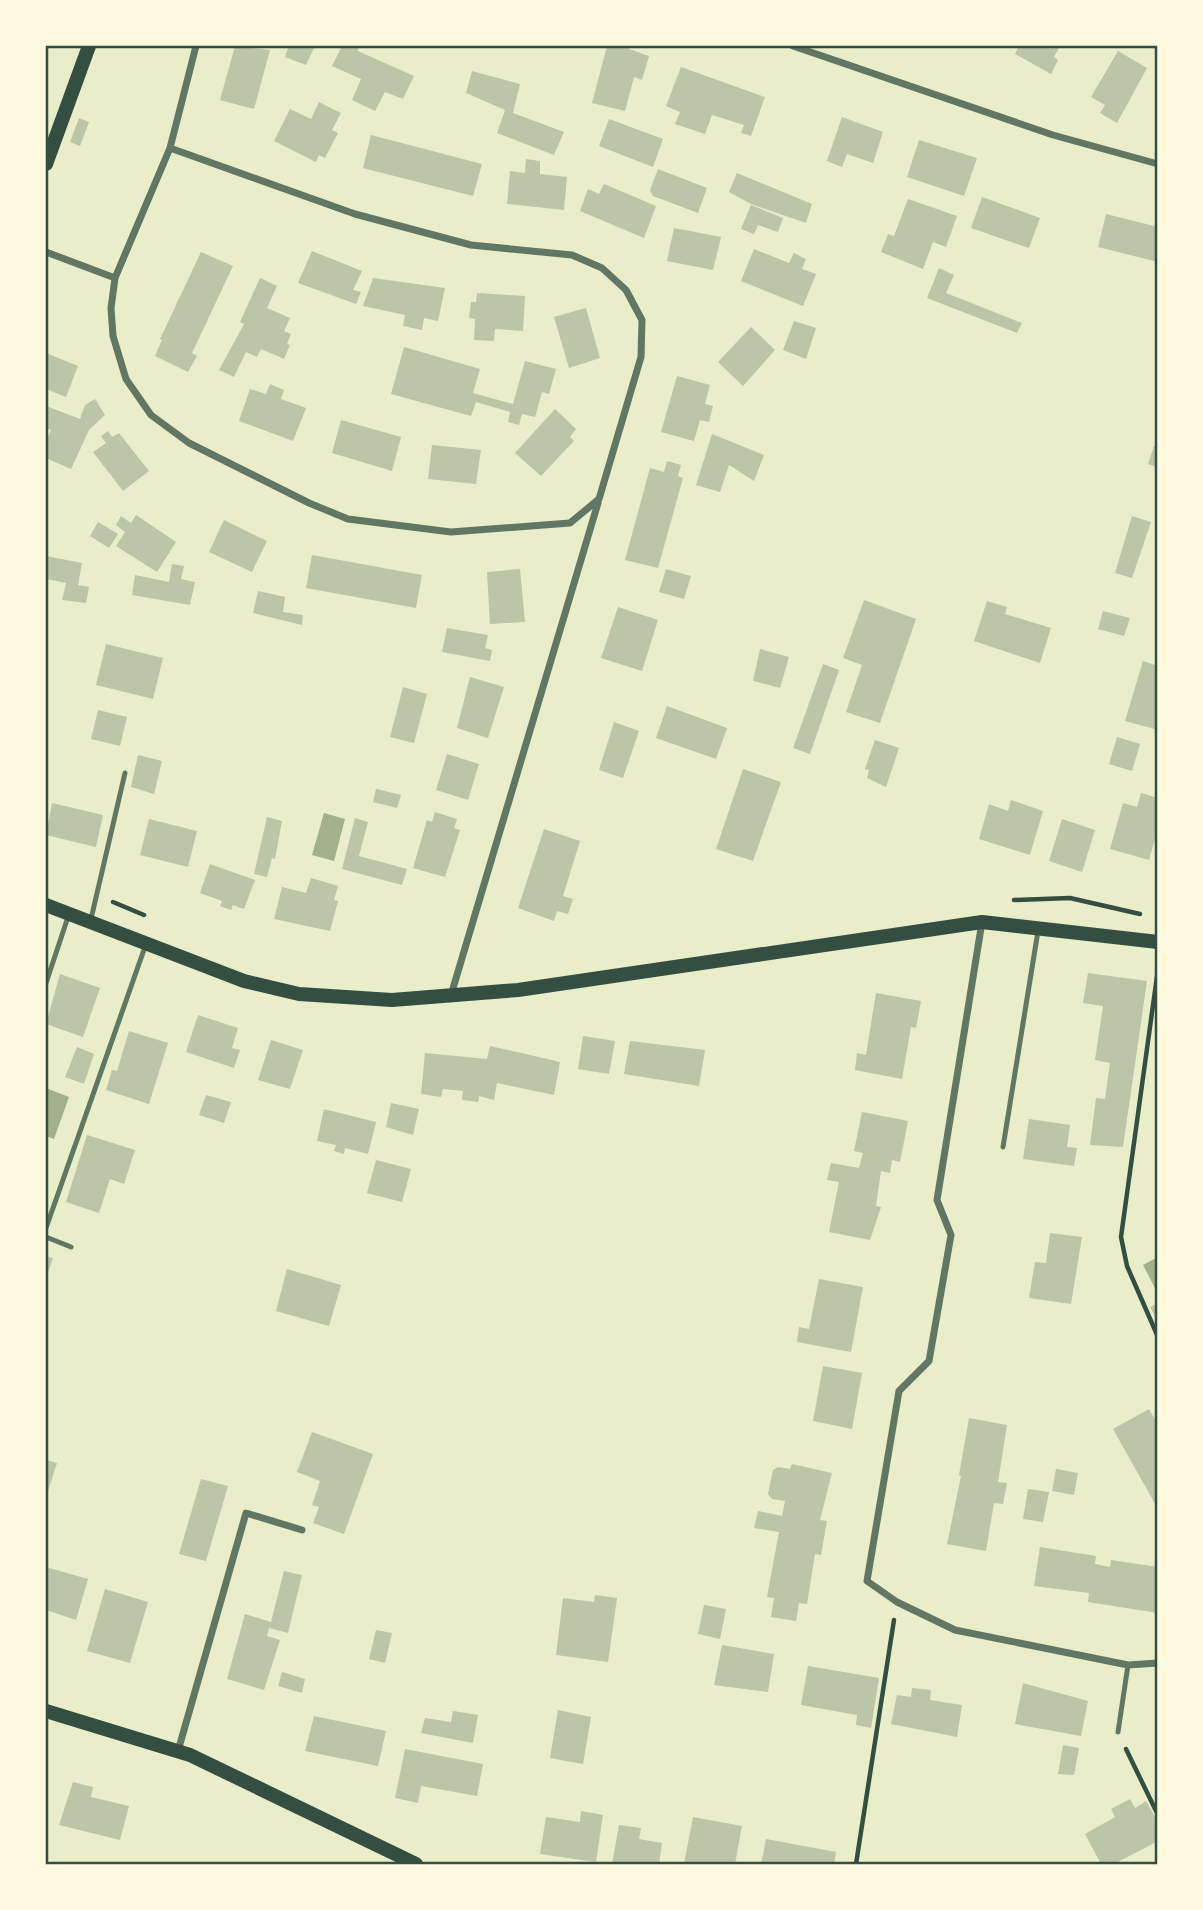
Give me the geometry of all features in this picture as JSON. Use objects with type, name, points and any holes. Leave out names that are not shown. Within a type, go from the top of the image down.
[{"type":"main road","points":[[46,164],[89,46]]},
{"type":"main road","points":[[46,905],[244,981],[299,994],[392,1000],[518,990],[982,922],[1157,942]]},
{"type":"main road","points":[[46,1711],[178,1751],[416,1864]]},
{"type":"street","points":[[196,46],[170,148],[115,278],[111,308],[113,336],[126,379],[151,415],[200,449],[309,503],[348,519],[451,532],[570,523],[587,512],[599,499]]},
{"type":"street","points":[[793,46],[1053,135],[1157,164]]},
{"type":"street","points":[[170,148],[355,214],[471,245],[572,255],[602,268],[626,290],[642,320],[641,357],[450,996]]},
{"type":"street","points":[[46,252],[115,278]]},
{"type":"street","points":[[982,922],[937,1200],[951,1235],[929,1361],[899,1391],[867,1581],[897,1602],[955,1630],[1128,1665],[1157,1663]]},
{"type":"street","points":[[178,1751],[246,1513],[302,1530]]},
{"type":"lane","points":[[91,922],[125,773]]},
{"type":"lane","points":[[46,983],[69,914]]},
{"type":"lane","points":[[1003,1147],[1039,928]]},
{"type":"lane","points":[[46,1228],[146,944]]},
{"type":"lane","points":[[46,1237],[71,1247]]},
{"type":"lane","points":[[1118,1732],[1128,1665]]},
{"type":"path","points":[[1000,902],[1070,898],[1145,915]]},
{"type":"path","points":[[108,901],[149,917]]},
{"type":"path","points":[[1157,969],[1121,1237],[1127,1266],[1157,1338]]},
{"type":"path","points":[[856,1864],[897,1602]]},
{"type":"path","points":[[1118,1732],[1157,1815]]},
{"type":"shaded area","points":[[324,813],[345,819],[334,861],[312,855]]},
{"type":"shaded area","points":[[46,1088],[69,1097],[54,1139],[46,1136]]},
{"type":"shaded area","points":[[1156,1258],[1158,1260],[1157,1292],[1143,1265]]},
{"type":"building","points":[[235,46],[270,50],[254,109],[220,100]]},
{"type":"building","points":[[283,46],[315,46],[306,65],[285,57],[288,48]]},
{"type":"building","points":[[342,46],[359,46],[358,51],[414,76],[403,99],[385,92],[375,111],[352,100],[361,79],[332,66]]},
{"type":"building","points":[[607,46],[630,46],[629,49],[649,56],[642,80],[634,77],[625,111],[592,103]]},
{"type":"building","points":[[1019,46],[1060,46],[1054,57],[1058,60],[1051,74],[1015,54]]},
{"type":"building","points":[[1118,51],[1147,68],[1117,123],[1100,113],[1105,105],[1091,97]]},
{"type":"building","points":[[681,67],[765,97],[751,136],[741,133],[744,125],[712,115],[705,134],[675,124],[680,112],[666,106]]},
{"type":"building","points":[[472,71],[520,84],[513,113],[564,132],[554,155],[497,133],[505,110],[466,93]]},
{"type":"building","points":[[319,102],[341,113],[332,130],[338,133],[325,158],[319,155],[316,162],[274,141],[290,109],[311,119]]},
{"type":"building","points":[[842,117],[883,132],[873,163],[847,154],[842,167],[827,161]]},
{"type":"building","points":[[79,118],[89,122],[80,146],[70,142]]},
{"type":"building","points":[[609,119],[663,139],[653,167],[599,146]]},
{"type":"building","points":[[371,135],[482,164],[473,196],[363,168]]},
{"type":"building","points":[[919,140],[977,158],[964,196],[907,177]]},
{"type":"building","points":[[526,159],[540,161],[540,174],[567,177],[564,210],[507,204],[510,171],[525,173]]},
{"type":"building","points":[[658,169],[707,188],[698,213],[653,196],[650,190]]},
{"type":"building","points":[[737,173],[812,204],[806,223],[751,204],[729,192]]},
{"type":"building","points":[[604,184],[656,206],[644,238],[580,211],[588,189],[599,194]]},
{"type":"building","points":[[982,197],[1040,218],[1029,248],[971,228]]},
{"type":"building","points":[[908,199],[957,216],[946,247],[933,242],[923,269],[881,252],[888,234],[894,236]]},
{"type":"building","points":[[751,205],[783,218],[778,232],[758,225],[754,234],[741,229]]},
{"type":"building","points":[[1106,214],[1158,227],[1158,262],[1098,247]]},
{"type":"building","points":[[674,228],[721,237],[713,270],[667,261]]},
{"type":"building","points":[[754,249],[789,263],[794,253],[806,259],[802,269],[816,274],[803,306],[741,281]]},
{"type":"building","points":[[312,251],[362,271],[353,290],[361,292],[356,304],[298,283]]},
{"type":"building","points":[[201,252],[233,266],[192,353],[197,356],[188,372],[155,356],[162,340],[160,339]]},
{"type":"building","points":[[939,268],[954,275],[946,293],[1022,323],[1017,333],[927,298]]},
{"type":"building","points":[[260,278],[277,286],[267,308],[290,318],[284,331],[291,334],[287,344],[290,345],[284,359],[261,349],[257,357],[246,352],[234,377],[219,370],[244,324],[240,322]]},
{"type":"building","points":[[373,278],[445,288],[438,321],[424,318],[422,330],[403,326],[405,315],[363,306]]},
{"type":"building","points":[[477,293],[525,296],[523,331],[495,329],[494,341],[474,340],[475,319],[469,318],[471,302],[476,302]]},
{"type":"building","points":[[586,308],[600,358],[569,368],[554,317]]},
{"type":"building","points":[[794,321],[816,328],[806,359],[783,350]]},
{"type":"building","points":[[751,327],[775,350],[743,386],[718,362]]},
{"type":"building","points":[[404,347],[480,369],[473,393],[513,404],[525,361],[556,369],[549,394],[542,392],[535,417],[522,414],[519,425],[508,422],[510,412],[476,402],[471,416],[391,394]]},
{"type":"building","points":[[46,353],[78,366],[66,397],[46,389]]},
{"type":"building","points":[[677,376],[710,385],[705,404],[713,406],[709,422],[700,420],[694,441],[661,432]]},
{"type":"building","points":[[270,384],[284,390],[281,399],[306,408],[293,441],[239,421],[250,389],[266,394]]},
{"type":"building","points":[[95,399],[105,415],[89,430],[71,469],[46,458],[46,442],[51,430],[46,428],[46,406],[80,419],[85,405]]},
{"type":"building","points":[[555,409],[576,429],[570,437],[574,441],[541,476],[515,453]]},
{"type":"building","points":[[341,420],[401,437],[392,471],[332,453]]},
{"type":"building","points":[[108,431],[112,437],[119,433],[149,471],[123,491],[93,452],[106,443],[101,436]]},
{"type":"building","points":[[712,434],[764,455],[754,481],[729,465],[720,492],[696,485]]},
{"type":"building","points":[[432,445],[481,450],[476,484],[428,479]]},
{"type":"building","points":[[1154,446],[1158,446],[1158,467],[1148,464]]},
{"type":"building","points":[[667,461],[681,465],[678,476],[683,478],[658,568],[625,560],[650,468],[664,472]]},
{"type":"building","points":[[136,515],[176,542],[157,572],[116,546],[125,532],[116,525],[121,516],[131,523]]},
{"type":"building","points":[[1132,516],[1151,522],[1132,578],[1115,573]]},
{"type":"building","points":[[224,520],[267,541],[252,572],[209,552]]},
{"type":"building","points":[[98,522],[118,534],[109,548],[90,536]]},
{"type":"building","points":[[312,555],[422,575],[416,608],[306,588]]},
{"type":"building","points":[[46,556],[82,563],[78,585],[89,587],[86,603],[62,600],[66,583],[46,579]]},
{"type":"building","points":[[172,564],[184,566],[181,579],[195,582],[190,605],[132,595],[135,575],[169,582]]},
{"type":"building","points":[[520,569],[525,622],[490,624],[487,572]]},
{"type":"building","points":[[666,569],[691,576],[684,599],[659,592]]},
{"type":"building","points":[[258,591],[285,597],[283,612],[303,615],[302,625],[253,613]]},
{"type":"building","points":[[864,600],[916,619],[880,723],[846,712],[862,665],[843,658]]},
{"type":"building","points":[[987,601],[1007,607],[1005,614],[1051,628],[1040,663],[974,641]]},
{"type":"building","points":[[618,607],[658,620],[642,671],[601,658]]},
{"type":"building","points":[[1103,611],[1130,618],[1124,636],[1098,629]]},
{"type":"building","points":[[447,628],[488,635],[485,648],[492,650],[490,661],[442,652]]},
{"type":"building","points":[[106,644],[163,658],[153,699],[96,685]]},
{"type":"building","points":[[760,649],[789,657],[780,688],[753,681]]},
{"type":"building","points":[[1143,661],[1158,666],[1158,730],[1125,721]]},
{"type":"building","points":[[823,664],[839,670],[810,754],[793,748]]},
{"type":"building","points":[[470,677],[504,687],[488,738],[457,728]]},
{"type":"building","points":[[403,687],[427,694],[414,743],[390,737]]},
{"type":"building","points":[[667,706],[727,728],[716,759],[656,738]]},
{"type":"building","points":[[98,710],[127,717],[120,746],[91,739]]},
{"type":"building","points":[[614,722],[639,731],[623,778],[599,770]]},
{"type":"building","points":[[1117,737],[1140,744],[1132,771],[1109,764]]},
{"type":"building","points":[[875,740],[899,748],[886,787],[867,778],[869,770],[865,769]]},
{"type":"building","points":[[447,754],[479,764],[468,800],[436,790]]},
{"type":"building","points":[[138,755],[162,761],[154,794],[131,787]]},
{"type":"building","points":[[743,769],[781,782],[753,861],[716,849]]},
{"type":"building","points":[[376,789],[401,795],[397,808],[373,802]]},
{"type":"building","points":[[1141,793],[1158,798],[1158,828],[1149,860],[1110,849],[1123,803],[1137,807]]},
{"type":"building","points":[[1011,800],[1043,811],[1030,855],[979,839],[989,804],[1008,811]]},
{"type":"building","points":[[52,803],[103,815],[96,847],[46,835]]},
{"type":"building","points":[[435,812],[457,819],[454,828],[460,830],[445,877],[413,868],[427,820],[432,822]]},
{"type":"building","points":[[267,817],[282,821],[275,859],[272,858],[267,877],[254,874]]},
{"type":"building","points":[[355,818],[368,822],[359,856],[407,869],[402,885],[342,869]]},
{"type":"building","points":[[149,819],[197,831],[188,867],[140,855]]},
{"type":"building","points":[[1062,819],[1095,830],[1082,872],[1049,861]]},
{"type":"building","points":[[544,829],[580,841],[563,896],[573,899],[568,914],[557,911],[554,921],[518,908]]},
{"type":"building","points":[[210,864],[255,880],[244,909],[233,905],[231,910],[220,906],[222,901],[200,893]]},
{"type":"building","points":[[311,878],[338,886],[334,900],[338,901],[330,931],[274,919],[282,887],[306,893]]},
{"type":"building","points":[[1088,973],[1147,981],[1123,1147],[1090,1145],[1096,1098],[1105,1099],[1110,1063],[1095,1060],[1103,1006],[1083,1003]]},
{"type":"building","points":[[60,974],[100,988],[83,1037],[46,1024]]},
{"type":"building","points":[[876,993],[921,1001],[916,1028],[911,1027],[902,1079],[855,1070],[857,1053],[866,1055]]},
{"type":"building","points":[[198,1015],[238,1028],[232,1048],[240,1050],[234,1068],[186,1052]]},
{"type":"building","points":[[129,1031],[168,1043],[149,1104],[106,1090],[112,1070],[117,1071]]},
{"type":"building","points":[[583,1036],[615,1041],[609,1074],[578,1069]]},
{"type":"building","points":[[271,1040],[303,1050],[290,1089],[258,1080]]},
{"type":"building","points":[[630,1041],[705,1050],[699,1086],[624,1074]]},
{"type":"building","points":[[490,1046],[560,1062],[554,1095],[497,1083],[494,1100],[479,1096],[478,1102],[462,1100],[463,1091],[443,1089],[441,1097],[421,1094],[425,1053],[487,1059]]},
{"type":"building","points":[[77,1047],[94,1054],[84,1084],[65,1077]]},
{"type":"building","points":[[206,1095],[231,1102],[224,1123],[199,1115]]},
{"type":"building","points":[[391,1103],[419,1109],[413,1135],[386,1127]]},
{"type":"building","points":[[324,1109],[376,1122],[368,1154],[345,1148],[344,1154],[334,1151],[336,1145],[317,1141]]},
{"type":"building","points":[[862,1112],[908,1121],[900,1162],[892,1160],[890,1173],[881,1171],[876,1206],[881,1207],[870,1240],[829,1232],[839,1182],[827,1180],[831,1163],[859,1168],[863,1153],[854,1151]]},
{"type":"building","points":[[1029,1119],[1070,1125],[1067,1147],[1077,1148],[1074,1166],[1023,1159]]},
{"type":"building","points":[[87,1135],[135,1150],[124,1184],[110,1179],[99,1213],[66,1202]]},
{"type":"building","points":[[376,1160],[411,1169],[402,1202],[367,1193]]},
{"type":"building","points":[[1050,1233],[1082,1237],[1071,1304],[1029,1298],[1035,1262],[1046,1263]]},
{"type":"building","points":[[46,1256],[53,1258],[46,1278]]},
{"type":"building","points":[[287,1269],[341,1285],[329,1326],[276,1311]]},
{"type":"building","points":[[819,1279],[863,1287],[851,1352],[797,1342],[799,1327],[809,1329]]},
{"type":"building","points":[[1158,1303],[1158,1322],[1150,1307]]},
{"type":"building","points":[[823,1366],[862,1373],[852,1429],[813,1421]]},
{"type":"building","points":[[1149,1409],[1158,1425],[1158,1509],[1113,1429]]},
{"type":"building","points":[[969,1418],[1007,1425],[998,1482],[1007,1483],[1003,1504],[994,1503],[986,1551],[947,1544]]},
{"type":"building","points":[[312,1432],[373,1454],[344,1534],[313,1523],[319,1507],[312,1505],[320,1481],[297,1472]]},
{"type":"building","points":[[46,1460],[57,1463],[46,1497]]},
{"type":"building","points":[[792,1464],[832,1473],[820,1520],[827,1521],[821,1555],[815,1554],[807,1604],[799,1603],[796,1621],[771,1617],[774,1598],[767,1597],[779,1532],[754,1528],[758,1511],[782,1516],[785,1501],[772,1499],[768,1494],[773,1470],[778,1467],[790,1469]]},
{"type":"building","points":[[1056,1469],[1078,1473],[1074,1495],[1052,1491]]},
{"type":"building","points":[[201,1479],[228,1486],[206,1561],[179,1554]]},
{"type":"building","points":[[1028,1489],[1049,1492],[1043,1522],[1023,1519]]},
{"type":"building","points":[[1040,1547],[1096,1556],[1095,1564],[1110,1567],[1111,1560],[1158,1567],[1158,1613],[1088,1602],[1089,1593],[1034,1586]]},
{"type":"building","points":[[46,1567],[88,1579],[76,1620],[46,1610]]},
{"type":"building","points":[[284,1571],[302,1575],[288,1633],[269,1628],[267,1636],[280,1640],[264,1690],[227,1679],[245,1614],[271,1622]]},
{"type":"building","points":[[105,1589],[148,1602],[130,1663],[87,1651]]},
{"type":"building","points":[[595,1595],[617,1598],[608,1662],[556,1655],[563,1598],[594,1602]]},
{"type":"building","points":[[704,1605],[726,1609],[720,1639],[698,1634]]},
{"type":"building","points":[[376,1630],[392,1633],[385,1663],[369,1659]]},
{"type":"building","points":[[722,1645],[774,1654],[768,1692],[714,1685]]},
{"type":"building","points":[[808,1666],[879,1678],[871,1728],[856,1725],[857,1715],[801,1705]]},
{"type":"building","points":[[282,1672],[305,1679],[302,1693],[278,1686]]},
{"type":"building","points":[[1023,1683],[1088,1701],[1081,1736],[1015,1724]]},
{"type":"building","points":[[912,1688],[931,1690],[930,1700],[962,1705],[957,1737],[891,1724],[897,1695],[911,1697]]},
{"type":"building","points":[[558,1710],[591,1717],[583,1764],[550,1758]]},
{"type":"building","points":[[453,1711],[478,1715],[473,1743],[421,1733],[425,1718],[451,1722]]},
{"type":"building","points":[[314,1716],[386,1731],[378,1766],[305,1751]]},
{"type":"building","points":[[1063,1745],[1079,1748],[1074,1775],[1058,1774]]},
{"type":"building","points":[[405,1749],[483,1764],[477,1796],[421,1786],[418,1803],[395,1798]]},
{"type":"building","points":[[73,1782],[93,1787],[91,1797],[129,1806],[120,1840],[59,1825]]},
{"type":"building","points":[[1130,1799],[1135,1808],[1146,1801],[1158,1822],[1158,1841],[1114,1864],[1101,1864],[1085,1834],[1115,1817],[1111,1809]]},
{"type":"building","points":[[581,1811],[603,1815],[596,1862],[540,1854],[546,1817],[580,1822]]},
{"type":"building","points":[[693,1817],[742,1826],[735,1864],[684,1864]]},
{"type":"building","points":[[619,1825],[641,1828],[639,1839],[662,1843],[659,1864],[612,1864]]},
{"type":"building","points":[[766,1839],[836,1852],[834,1864],[761,1864]]}]
